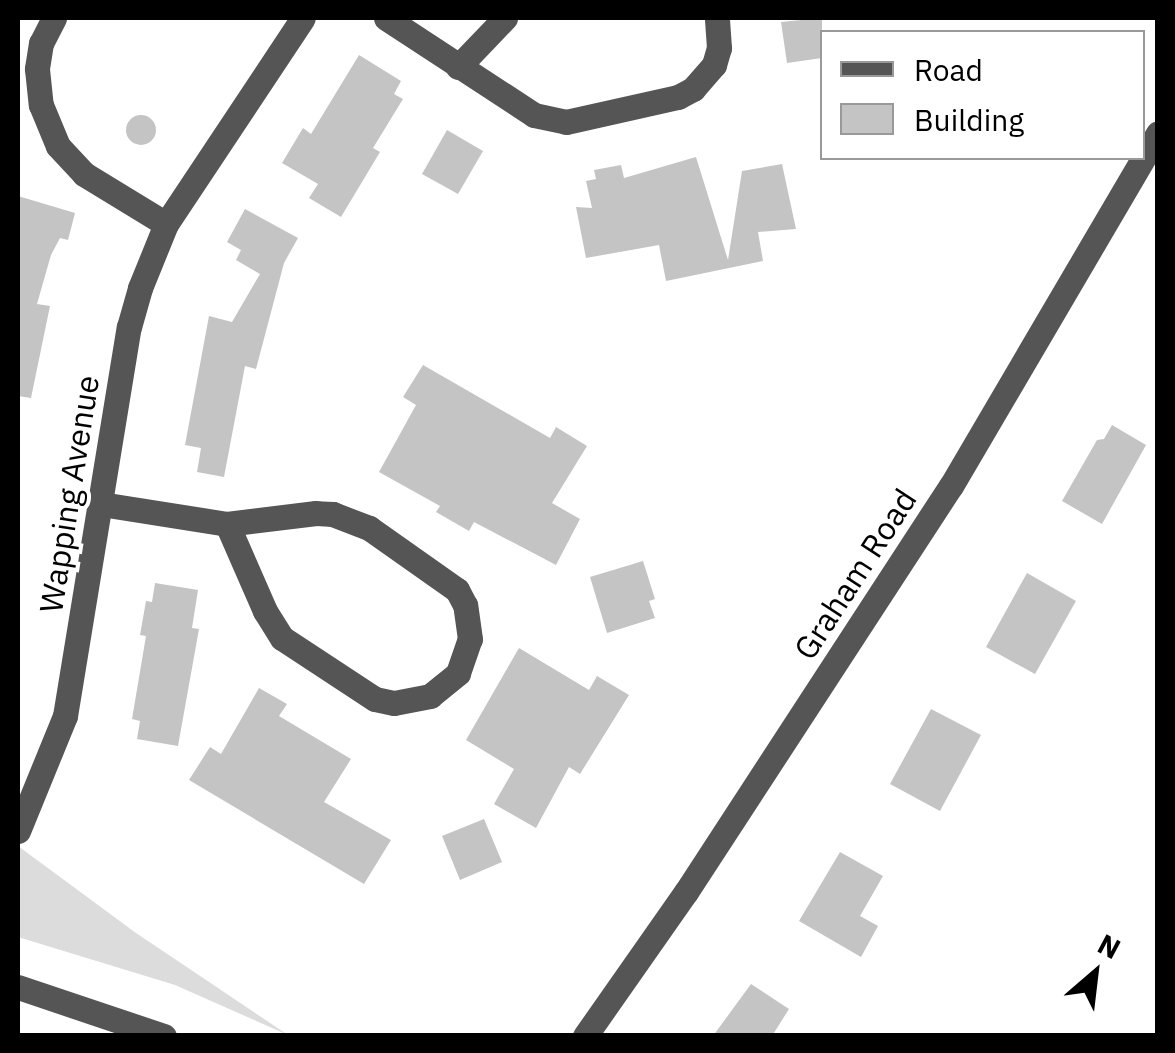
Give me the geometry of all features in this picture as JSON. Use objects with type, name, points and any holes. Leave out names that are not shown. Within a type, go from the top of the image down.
[{"type":"street","points":[[54,18],[41,43],[36,68],[41,105],[58,146],[84,174],[166,224]]},
{"type":"street","name":"Wapping Avenue","points":[[18,831],[65,716],[129,326],[166,224],[303,18]]},
{"type":"street","points":[[386,18],[534,115],[566,122],[678,98],[693,90],[714,65],[719,48],[718,18]]},
{"type":"street","points":[[458,67],[505,18]]},
{"type":"street","name":"Graham Road","points":[[1145,155],[1158,133]]},
{"type":"street","name":"Graham Road","points":[[585,1036],[686,892],[951,486],[1142,160]]},
{"type":"street","points":[[100,504],[227,524],[334,514],[370,528],[457,590],[465,605],[470,639],[458,672],[430,696],[394,703],[359,690],[294,650],[265,611],[227,524]]},
{"type":"street","points":[[18,987],[164,1036]]},
{"type":"shaded area","points":[[18,846],[136,933],[288,1035],[175,985],[18,937]]},
{"type":"building","points":[[822,18],[820,58],[787,63],[781,22]]},
{"type":"building","points":[[359,55],[401,81],[394,94],[403,99],[373,148],[380,152],[341,217],[309,198],[318,184],[282,163],[303,128],[311,134]]},
{"type":"building","points":[[141,115],[152,119],[156,130],[152,141],[141,145],[130,141],[126,130],[130,119]]},
{"type":"building","points":[[447,130],[483,151],[458,194],[422,174]]},
{"type":"building","points":[[696,157],[728,260],[742,171],[782,164],[796,229],[758,232],[763,261],[666,281],[659,245],[586,258],[576,207],[592,208],[586,181],[596,179],[594,170],[621,165],[624,178]]},
{"type":"building","points":[[18,196],[75,213],[68,240],[60,238],[51,255],[37,304],[50,306],[31,398],[18,396]]},
{"type":"building","points":[[245,209],[298,238],[284,263],[256,369],[245,366],[224,477],[197,472],[201,448],[185,445],[209,316],[232,322],[260,274],[236,260],[241,250],[227,242]]},
{"type":"building","points":[[423,365],[550,438],[556,427],[587,446],[552,503],[580,519],[556,565],[474,522],[469,531],[436,512],[440,506],[379,472],[416,405],[403,397]]},
{"type":"building","points":[[1112,425],[1146,445],[1102,524],[1062,501],[1097,440],[1104,439]]},
{"type":"building","points":[[643,561],[655,599],[649,601],[655,618],[607,633],[590,577]]},
{"type":"building","points":[[1027,573],[1076,601],[1035,674],[986,647]]},
{"type":"building","points":[[155,583],[198,590],[192,628],[199,629],[178,746],[137,739],[140,721],[132,719],[146,636],[140,635],[146,601],[152,602]]},
{"type":"building","points":[[519,648],[589,690],[597,676],[629,695],[580,774],[569,767],[536,828],[494,804],[514,769],[466,740]]},
{"type":"building","points":[[259,688],[287,704],[279,716],[351,759],[324,802],[391,840],[364,884],[189,780],[210,747],[221,754]]},
{"type":"building","points":[[931,709],[981,735],[940,811],[890,784]]},
{"type":"building","points":[[484,819],[502,862],[460,880],[442,836]]},
{"type":"building","points":[[840,852],[883,876],[860,916],[878,926],[861,957],[799,921]]},
{"type":"building","points":[[751,984],[789,1009],[772,1036],[713,1036]]}]
